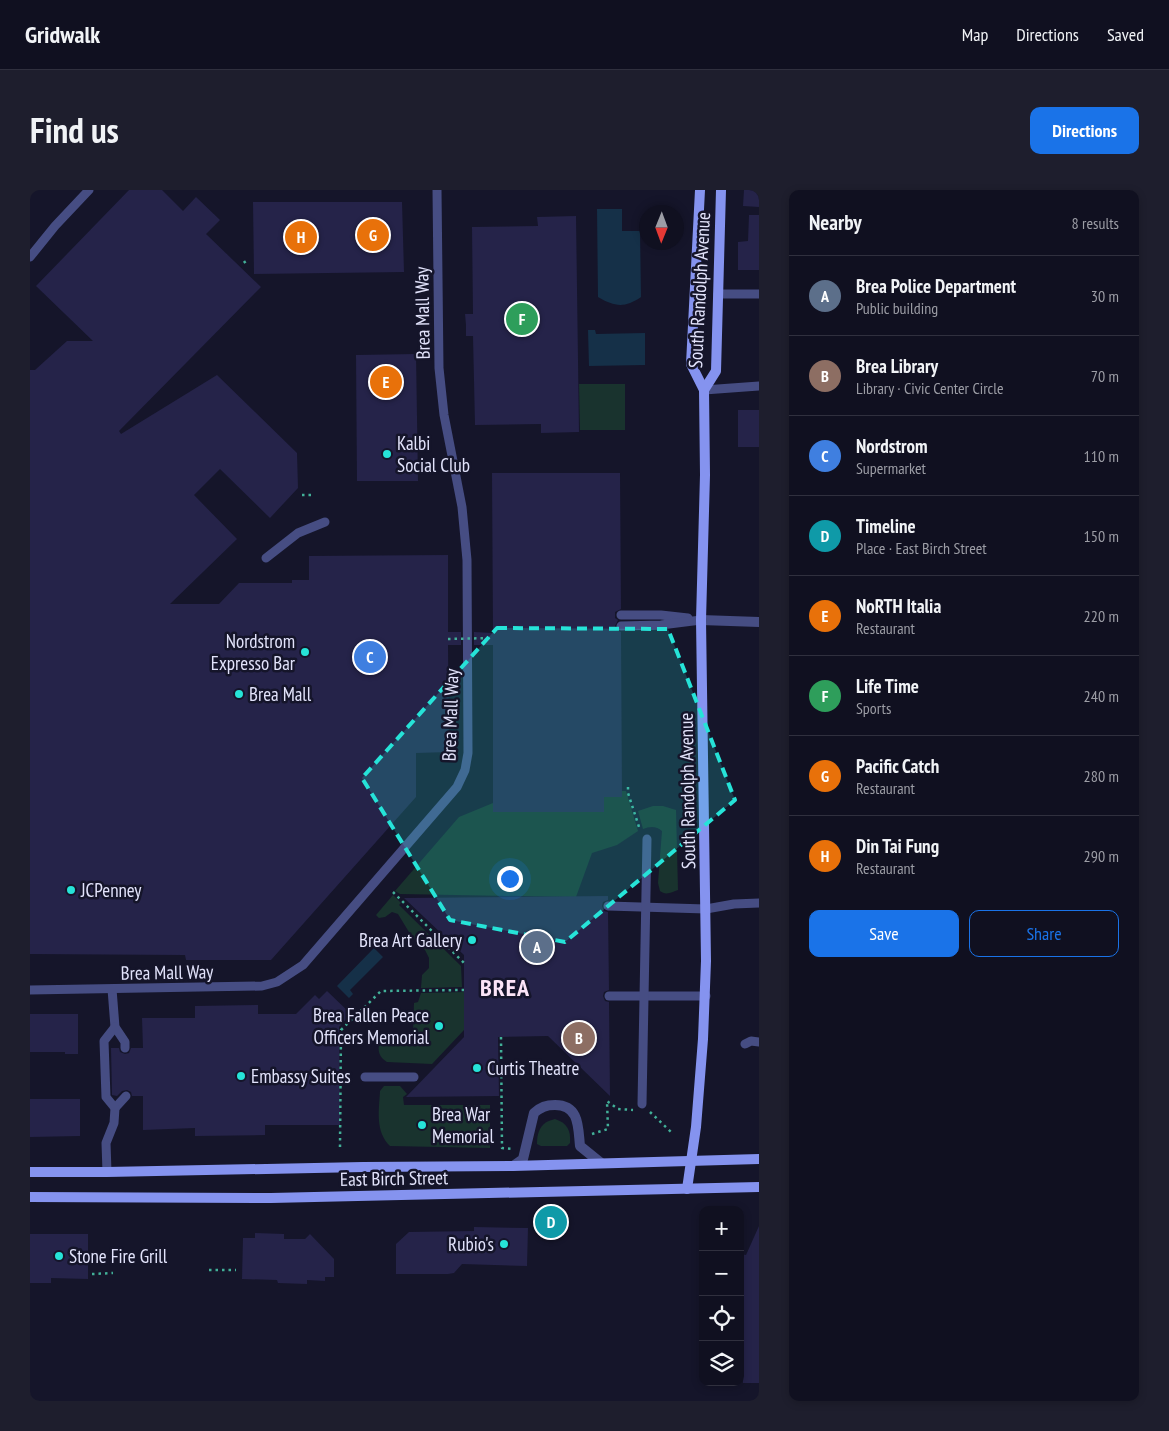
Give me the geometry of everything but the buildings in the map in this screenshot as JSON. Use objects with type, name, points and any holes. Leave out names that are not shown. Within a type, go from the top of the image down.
[{"type":"street","name":"South Randolph Avenue","points":[[687,1189],[696,1127],[706,996],[701,620],[705,475],[704,390],[691,364],[700,190]]},
{"type":"street","name":"South Randolph Avenue","points":[[704,390],[716,370],[721,190]]},
{"type":"street","points":[[701,620],[759,622]]},
{"type":"street","points":[[513,1166],[523,1159],[534,1113],[540,1108],[549,1105],[560,1105],[574,1112],[577,1120],[580,1146],[601,1163]]},
{"type":"street","name":"East Birch Street","points":[[30,1172],[513,1166],[759,1159]]},
{"type":"street","name":"East Birch Street","points":[[30,1197],[271,1198],[759,1187]]},
{"type":"lane","points":[[30,257],[55,226],[89,190]]},
{"type":"lane","name":"Brea Mall Way","points":[[30,990],[262,986],[277,982],[303,965],[322,945],[443,805],[457,786],[465,770],[468,753],[467,560],[462,507],[444,415],[440,383],[437,315],[437,190]]},
{"type":"lane","points":[[718,294],[759,294]]},
{"type":"lane","points":[[704,390],[759,386]]},
{"type":"lane","points":[[266,558],[298,533],[326,522]]},
{"type":"lane","points":[[621,615],[661,615],[701,620]]},
{"type":"lane","points":[[621,626],[661,625],[701,620]]},
{"type":"lane","points":[[642,1104],[647,839]]},
{"type":"lane","points":[[608,906],[706,908],[759,903]]},
{"type":"lane","points":[[112,989],[115,1026],[125,1042],[125,1048]]},
{"type":"lane","points":[[609,996],[706,996]]},
{"type":"lane","points":[[115,1026],[104,1041],[106,1097],[115,1108]]},
{"type":"lane","points":[[745,1044],[752,1041],[759,1042]]},
{"type":"lane","points":[[365,1077],[414,1077]]},
{"type":"lane","points":[[107,1172],[106,1143],[114,1123],[115,1108],[126,1096]]},
{"type":"path","points":[[302,495],[312,495]]},
{"type":"path","points":[[448,639],[493,638]]},
{"type":"path","points":[[628,787],[628,793],[642,836],[647,839]]},
{"type":"path","points":[[393,892],[464,963]]},
{"type":"path","points":[[340,1147],[341,1030],[381,991],[464,990]]},
{"type":"path","points":[[501,1037],[502,1148],[516,1149]]},
{"type":"path","points":[[592,1134],[608,1129],[607,1101],[618,1109],[634,1110],[642,1104],[671,1132]]},
{"type":"path","points":[[209,1270],[236,1270]]},
{"type":"path","points":[[92,1274],[113,1273]]},
{"type":"highlighted area","points":[[497,628],[668,629],[735,800],[565,942],[450,920],[362,778]]},
{"type":"green space","points":[[579,384],[625,384],[625,430],[580,430]]},
{"type":"green space","points":[[626,791],[638,831],[617,845],[592,853],[576,897],[400,894],[395,891],[459,817],[493,803],[494,812],[604,812],[604,797]]},
{"type":"green space","points":[[653,806],[663,806],[676,810],[678,890],[669,893],[660,891],[658,883],[662,831],[653,827],[643,829],[638,811]]},
{"type":"green space","points":[[393,895],[401,903],[399,905],[461,966],[462,987],[421,988],[422,975],[429,968],[429,958],[425,950],[412,937],[398,914],[392,912],[385,917],[379,918],[376,915]]},
{"type":"green space","points":[[464,992],[464,1030],[432,1064],[387,1062],[383,1059],[379,1053],[379,1045],[383,1033],[407,1034],[413,1032],[414,1003],[418,1002],[421,993]]},
{"type":"green space","points":[[384,1086],[400,1086],[407,1094],[403,1097],[404,1105],[490,1105],[490,1148],[390,1146],[382,1134],[379,1120],[380,1091]]},
{"type":"green space","points":[[555,1119],[563,1123],[567,1128],[570,1134],[570,1143],[567,1146],[541,1146],[537,1144],[538,1135],[543,1125]]},
{"type":"water","points":[[597,209],[622,209],[622,231],[639,231],[641,297],[630,303],[620,305],[610,303],[598,297]]},
{"type":"water","points":[[588,330],[595,330],[596,334],[645,333],[645,365],[589,366]]},
{"type":"water","points":[[374,948],[383,957],[350,990],[353,994],[349,998],[337,986]]},
{"type":"place","name":"Pacific Catch","points":[[373,235]]},
{"type":"place","name":"Din Tai Fung","points":[[301,237]]},
{"type":"place","name":"Life Time","points":[[522,319]]},
{"type":"place","name":"NoRTH Italia","points":[[386,382]]},
{"type":"place","name":"Kalbi Social Club","points":[[387,454]]},
{"type":"place","name":"Nordstrom Expresso Bar","points":[[305,652]]},
{"type":"place","name":"Nordstrom","points":[[370,657]]},
{"type":"place","name":"Brea Mall","points":[[239,694]]},
{"type":"place","name":"JCPenney","points":[[71,890]]},
{"type":"place","name":"Brea Art Gallery","points":[[472,940]]},
{"type":"place","name":"Brea Police Department","points":[[537,947]]},
{"type":"place","name":"Brea Fallen Peace Officers Memorial","points":[[439,1026]]},
{"type":"place","name":"Brea Library","points":[[579,1038]]},
{"type":"place","name":"Curtis Theatre","points":[[477,1068]]},
{"type":"place","name":"Embassy Suites","points":[[241,1076]]},
{"type":"place","name":"Brea War Memorial","points":[[422,1125]]},
{"type":"place","name":"Timeline","points":[[551,1222]]},
{"type":"place","name":"Rubio's","points":[[504,1244]]},
{"type":"place","name":"Stone Fire Grill","points":[[59,1256]]},
{"type":"district","name":"BREA","points":[[505,988]]}]
